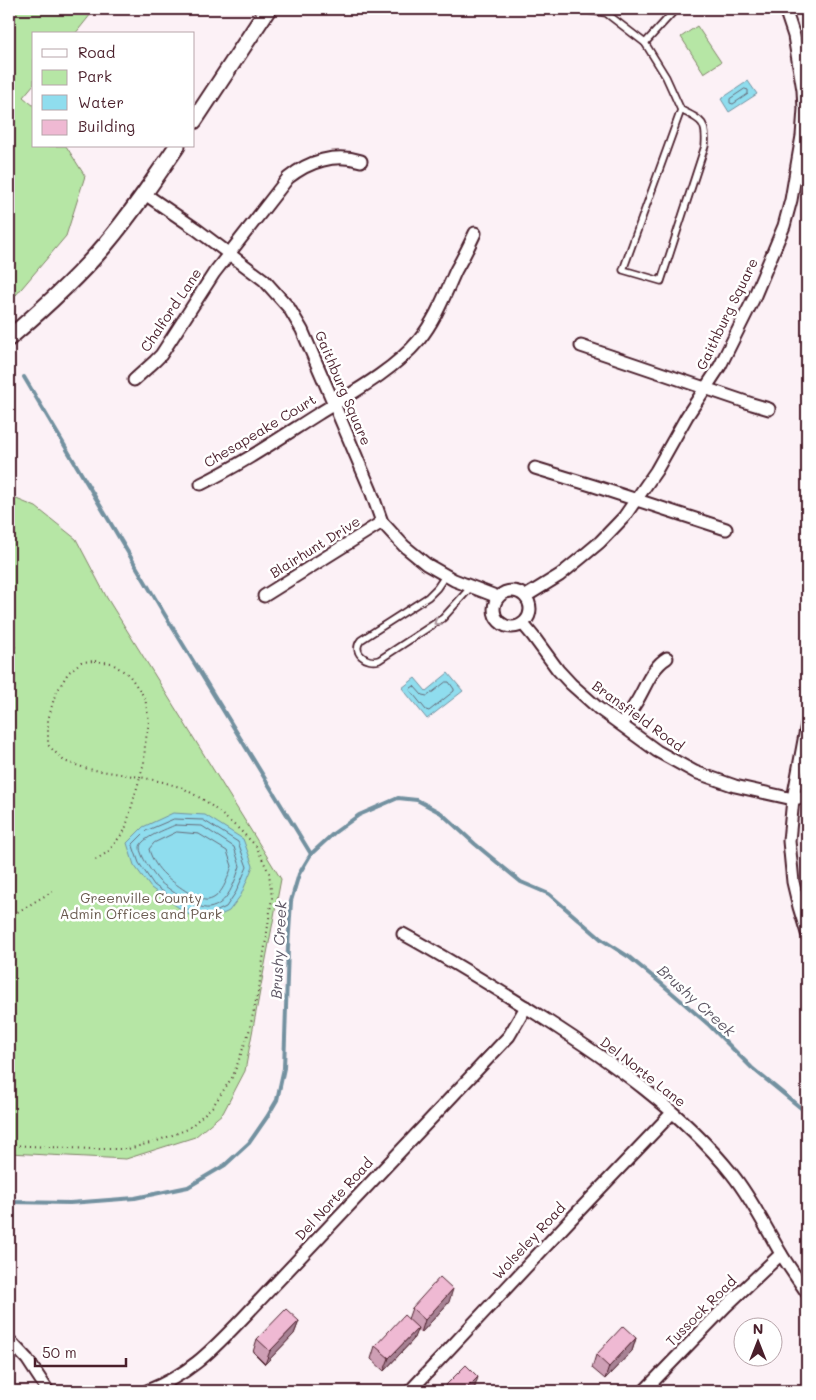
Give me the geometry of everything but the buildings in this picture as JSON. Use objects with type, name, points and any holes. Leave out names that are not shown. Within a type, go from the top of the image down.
[{"type":"main road","points":[[196,112],[268,9]]},
{"type":"main road","points":[[9,338],[47,305],[83,270],[106,244],[145,194],[175,148]]},
{"type":"street","name":"Gaithburg Square","points":[[526,596],[560,575],[600,542],[624,516],[656,471],[687,416],[720,366],[778,244],[791,200],[802,136],[804,109],[803,90],[795,43],[785,9]]},
{"type":"street","name":"Chalford Lane","points":[[134,380],[161,355],[214,273],[288,178],[312,163],[326,159],[340,157],[361,161]]},
{"type":"street","name":"Gaithburg Square","points":[[145,194],[264,280],[289,308],[302,330],[371,491],[382,522],[414,556],[426,564],[445,576],[498,597]]},
{"type":"street","name":"Chesapeake Court","points":[[201,484],[226,472],[334,404],[386,370],[404,355],[418,341],[438,311],[475,233]]},
{"type":"street","points":[[581,346],[769,409]]},
{"type":"street","points":[[535,468],[726,529]]},
{"type":"street","name":"Blairhunt Drive","points":[[264,596],[382,522]]},
{"type":"street","points":[[509,591],[526,596],[530,611],[523,624],[511,627],[496,619],[494,608],[498,597],[509,591]]},
{"type":"street","name":"Bransfield Road","points":[[523,624],[571,684],[598,708],[657,751],[695,772],[735,786],[793,799],[807,796]]},
{"type":"street","points":[[622,725],[657,666],[667,658]]},
{"type":"street","points":[[807,724],[793,799],[789,841],[795,890],[807,933]]},
{"type":"street","name":"Del Norte Lane","points":[[403,934],[438,952],[597,1053],[632,1079],[672,1113],[696,1135],[733,1175],[807,1293]]},
{"type":"street","name":"Del Norte Road","points":[[147,1391],[172,1380],[206,1356],[242,1320],[509,1036],[526,1007]]},
{"type":"street","name":"Wolseley Road","points":[[410,1391],[672,1113]]},
{"type":"street","name":"Tussock Road","points":[[644,1391],[726,1306],[781,1254]]},
{"type":"street","points":[[9,1340],[27,1359],[48,1391]]},
{"type":"lane","points":[[578,9],[606,13],[645,43],[666,77],[681,110],[700,120],[706,132],[705,146],[661,281],[623,270],[681,110]]},
{"type":"lane","points":[[645,43],[676,9]]},
{"type":"lane","points":[[445,576],[428,597],[360,640],[357,650],[367,661],[374,662],[379,660],[443,618],[471,587]]},
{"type":"path","points":[[9,622],[15,644],[15,663],[9,680]]},
{"type":"path","points":[[9,1144],[92,1149],[128,1149],[157,1141],[188,1128],[213,1106],[233,1076],[249,1032],[259,987],[272,898],[269,873],[256,846],[207,802],[182,788],[140,777],[88,769],[64,761],[48,745],[48,720],[55,695],[68,673],[80,662],[95,661],[111,663],[130,675],[145,698],[148,721],[144,746],[144,763],[140,777],[126,830],[108,852],[95,860]]},
{"type":"path","points":[[9,758],[9,764]]},
{"type":"path","points":[[9,917],[53,891]]},
{"type":"green space","points":[[9,9],[95,9],[77,32],[32,32],[32,86],[23,97],[32,104],[32,148],[67,148],[85,176],[66,236],[16,295],[9,283]]},
{"type":"green space","points":[[697,26],[721,62],[704,73],[681,37]]},
{"type":"green space","name":"Greenville County Admin Offices and Park","points":[[9,496],[36,507],[76,539],[107,598],[281,879],[245,1071],[223,1113],[195,1137],[126,1159],[9,1153]]},
{"type":"water","points":[[748,81],[757,94],[729,112],[721,99]]},
{"type":"water","points":[[448,673],[463,691],[427,719],[402,688],[415,678],[426,691]]},
{"type":"water","points":[[173,813],[205,815],[243,839],[253,866],[241,895],[229,911],[210,920],[189,915],[151,888],[134,865],[127,843],[143,827]]},
{"type":"waterway","points":[[24,377],[165,615],[311,854]]},
{"type":"waterway","name":"Brushy Creek","points":[[9,1202],[70,1203],[135,1198],[188,1187],[225,1165],[249,1143],[277,1100],[284,1068],[291,901],[299,874],[311,854],[334,833],[359,815],[398,798],[417,800],[441,813],[521,882],[549,894],[601,939],[629,957],[663,985],[709,1025],[752,1068],[807,1113]]}]
